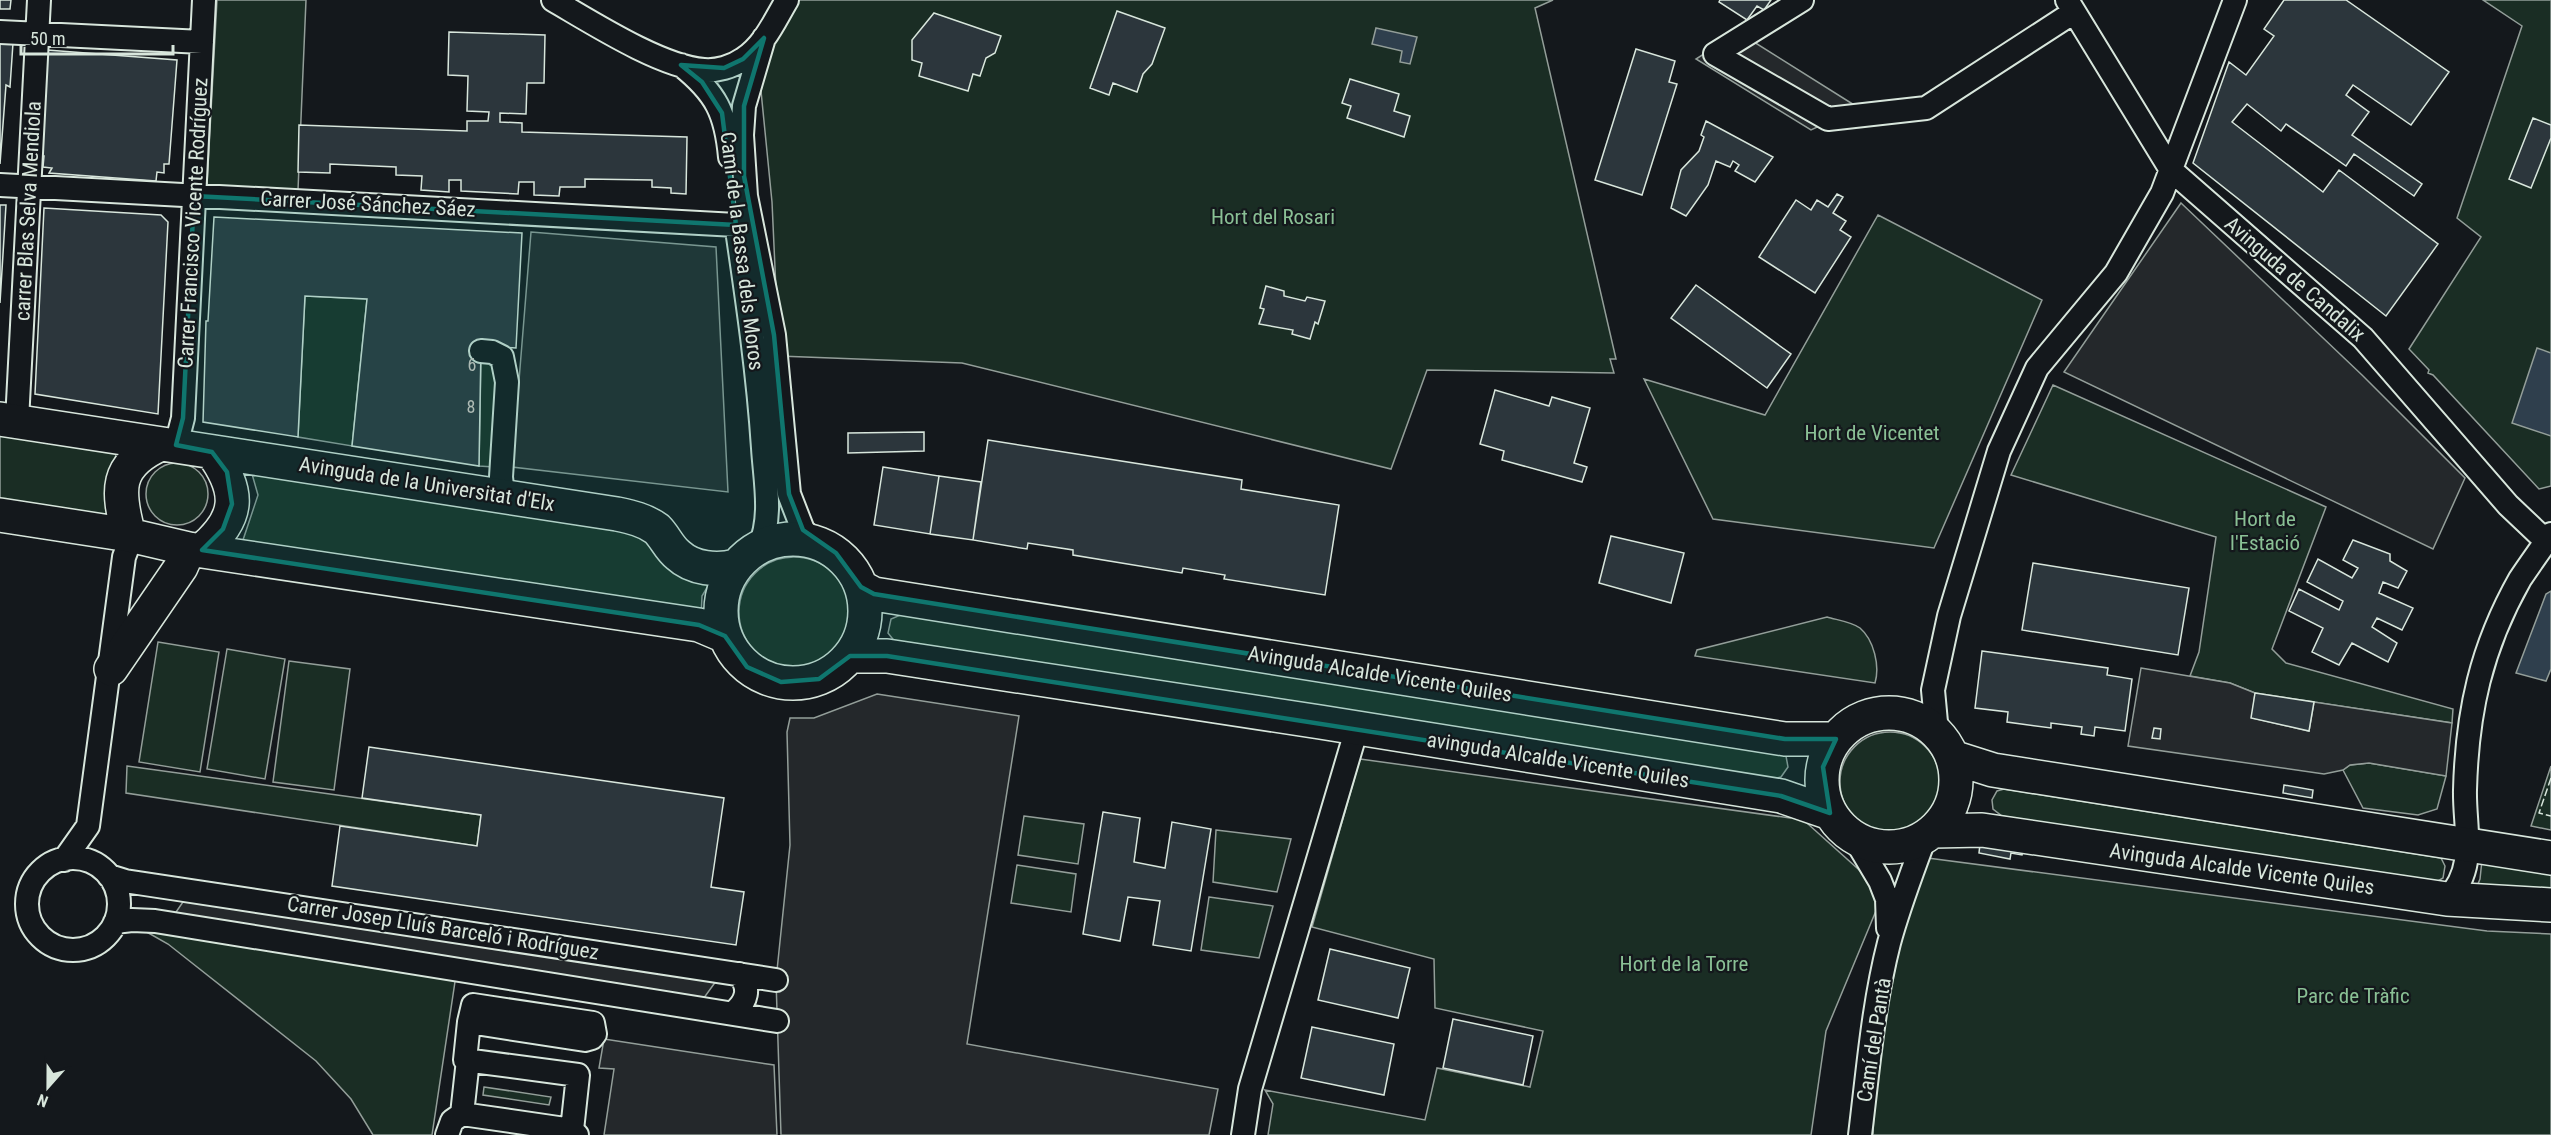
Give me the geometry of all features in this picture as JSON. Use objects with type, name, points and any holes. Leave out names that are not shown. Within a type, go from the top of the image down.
[{"type":"highway","points":[[8,420],[212,452],[227,472],[231,483],[232,504],[223,529],[196,550],[180,567],[111,669]]},
{"type":"highway","points":[[130,536],[120,501],[120,489],[128,468],[144,451],[169,445]]},
{"type":"highway","name":"Avinguda de la Universitat d'Elx","points":[[212,452],[503,495],[638,519],[657,530],[677,555],[701,567],[722,570],[748,557]]},
{"type":"highway","points":[[0,515],[130,536],[196,550],[699,625],[725,636]]},
{"type":"highway","points":[[787,539],[816,543],[836,553],[851,568],[861,587],[865,605],[864,623],[859,641],[850,656],[836,669],[819,679],[801,683],[781,682],[763,677],[747,667],[734,653],[725,636],[721,618],[721,600],[727,582],[748,557],[787,539]]},
{"type":"highway","name":"Avinguda Alcalde Vicente Quiles","points":[[861,587],[874,594],[1785,739],[1836,739]]},
{"type":"highway","name":"avinguda Alcalde Vicente Quiles","points":[[850,656],[887,656],[1320,722],[1781,796],[1830,813]]},
{"type":"highway","points":[[1944,745],[1955,768],[1956,791],[1948,813],[1929,834],[1912,844],[1890,847],[1869,845],[1845,832],[1830,813],[1824,799],[1822,783],[1823,767],[1828,752],[1836,739],[1857,721],[1883,713],[1912,717],[1944,745],[1993,770],[2551,858]]},
{"type":"highway","name":"Avinguda Alcalde Vicente Quiles","points":[[1929,834],[1982,830],[2447,899],[2551,905]]},
{"type":"street","name":"carrer Blas Selva Mendiola","points":[[8,420],[29,186],[39,0]]},
{"type":"street","name":"Carrer Francisco Vicente Rodríguez","points":[[169,445],[183,418],[204,0]]},
{"type":"street","points":[[553,0],[626,42],[681,65]]},
{"type":"street","name":"Camí de la Bassa dels Moros","points":[[681,65],[704,70],[724,68],[743,59],[764,38],[787,0]]},
{"type":"street","points":[[1802,0],[1715,54],[1828,118],[1926,108],[2071,6]]},
{"type":"street","points":[[1944,745],[1933,690],[1949,615],[1999,451],[2037,368],[2116,273],[2156,203],[2171,170],[2235,0]]},
{"type":"street","name":"Avinguda de Candalix","points":[[2071,6],[2171,170],[2363,338],[2508,505],[2549,537]]},
{"type":"street","points":[[0,32],[202,42]]},
{"type":"street","name":"Camí de la Bassa dels Moros","points":[[764,38],[744,106],[742,135],[746,196],[774,335],[789,494],[802,530],[816,543]]},
{"type":"street","name":"Camí de la Bassa dels Moros","points":[[681,65],[702,82],[723,113],[728,132],[736,225],[757,371],[768,518],[765,534],[748,557]]},
{"type":"street","name":"Carrer José Sánchez Sáez","points":[[0,184],[736,225]]},
{"type":"street","points":[[481,351],[492,352],[502,357],[505,366],[507,382],[501,477],[503,495]]},
{"type":"street","points":[[88,826],[104,871],[117,889],[119,903],[111,932],[100,942],[86,949],[71,950],[51,944],[35,930],[29,918],[27,904],[29,891],[35,878],[45,868],[64,860],[88,826],[111,669],[124,557],[130,536]]},
{"type":"street","points":[[2447,899],[2459,887],[2463,876],[2469,834],[2465,793],[2468,726],[2482,664],[2500,619],[2521,579],[2549,537]]},
{"type":"street","points":[[1243,1135],[1250,1089],[1357,728]]},
{"type":"street","points":[[2428,840],[2449,828],[2457,817],[2465,793]]},
{"type":"street","name":"Camí del Pantà","points":[[1860,1135],[1869,1055],[1889,944],[1908,880],[1929,834]]},
{"type":"street","name":"Camí del Pantà","points":[[1855,839],[1880,881],[1887,899],[1889,944]]},
{"type":"street","name":"Carrer Josep Lluís Barceló i Rodríguez","points":[[64,860],[84,860],[124,880],[776,980]]},
{"type":"street","name":"Carrer Josep Lluís Barceló i Rodríguez","points":[[115,922],[155,921],[777,1020]]},
{"type":"street","points":[[733,1013],[740,1008],[747,993],[747,985],[739,974]]},
{"type":"street","points":[[447,1135],[452,1121],[462,1114],[574,1132],[578,1075],[585,1040],[469,1022],[465,1060],[578,1075]]},
{"type":"street","points":[[462,1114],[468,1060]]},
{"type":"highlighted area","points":[[764,38],[744,106],[744,176],[774,335],[789,494],[803,530],[836,553],[861,587],[874,594],[1785,739],[1836,739],[1823,767],[1830,813],[1781,796],[887,656],[850,656],[819,679],[781,682],[747,667],[725,636],[699,625],[202,550],[223,529],[232,504],[227,472],[212,452],[176,445],[183,418],[194,196],[736,225],[722,113],[702,82],[681,65],[724,68],[743,59]]},
{"type":"green space","points":[[217,0],[306,0],[298,190],[207,185]]},
{"type":"green space","name":"Hort del Rosari","points":[[797,0],[1553,0],[1535,8],[1616,359],[1610,359],[1614,373],[1427,370],[1391,469],[962,363],[779,356],[772,202],[761,91],[775,38]]},
{"type":"green space","points":[[2483,0],[2551,0],[2551,486],[2539,489],[2433,375],[2428,373],[2429,370],[2409,349],[2481,237],[2457,218],[2522,26]]},
{"type":"green space","name":"Hort de Vicentet","points":[[1878,215],[2042,300],[1934,548],[1713,519],[1644,379],[1765,415]]},
{"type":"green space","points":[[305,296],[367,299],[352,446],[298,437]]},
{"type":"green space","points":[[481,358],[496,365],[494,467],[479,466]]},
{"type":"green space","name":"Hort de l'Estació","points":[[2053,385],[2326,507],[2272,649],[2286,663],[2453,709],[2452,723],[2255,693],[2230,683],[2190,676],[2199,652],[2216,537],[2011,475]]},
{"type":"green space","points":[[0,428],[117,446],[107,520],[0,504]]},
{"type":"green space","points":[[177,463],[199,472],[208,494],[199,516],[177,525],[155,516],[146,494],[155,472]]},
{"type":"green space","points":[[250,467],[637,529],[711,581],[702,596],[701,617],[242,543],[258,495]]},
{"type":"green space","points":[[794,557],[815,561],[833,573],[845,591],[849,612],[845,633],[833,651],[815,663],[794,667],[773,663],[755,651],[743,633],[739,612],[743,591],[755,573],[773,561]]},
{"type":"green space","points":[[905,613],[1771,749],[1786,756],[1788,767],[1781,777],[1765,781],[896,643],[888,633],[891,619]]},
{"type":"green space","points":[[1827,617],[1853,624],[1865,633],[1875,654],[1877,669],[1875,683],[1695,656],[1697,650]]},
{"type":"green space","points":[[158,642],[219,652],[200,772],[139,762]]},
{"type":"green space","points":[[227,649],[285,659],[265,779],[207,769]]},
{"type":"green space","points":[[289,661],[350,669],[334,790],[273,782]]},
{"type":"green space","points":[[1890,732],[1909,736],[1926,746],[1936,763],[1940,782],[1936,801],[1926,818],[1909,828],[1890,832],[1871,828],[1854,818],[1844,801],[1840,782],[1844,763],[1854,746],[1871,736]]},
{"type":"green space","name":"Hort de la Torre","points":[[1360,759],[1790,818],[1798,815],[1867,877],[1878,906],[1826,1031],[1811,1135],[1268,1135],[1273,1104],[1265,1090],[1425,1120],[1437,1068],[1530,1087],[1543,1031],[1435,1008],[1434,959],[1312,927]]},
{"type":"green space","points":[[2369,763],[2446,776],[2437,809],[2418,815],[2363,808],[2343,770],[2350,765]]},
{"type":"green space","points":[[127,766],[481,815],[477,846],[126,793]]},
{"type":"green space","points":[[2551,766],[2551,830],[2531,826]]},
{"type":"green space","points":[[2004,789],[2441,858],[2445,866],[2443,878],[2433,884],[2002,816],[1993,809],[1992,800],[1997,791]]},
{"type":"green space","points":[[1024,816],[1084,824],[1078,864],[1018,855]]},
{"type":"green space","points":[[1216,830],[1291,839],[1277,892],[1213,882]]},
{"type":"green space","name":"Parc de Tràfic","points":[[1920,857],[2487,931],[2551,934],[2551,1135],[1873,1135],[1884,1030]]},
{"type":"green space","points":[[2482,860],[2551,871],[2551,895],[2475,891],[2480,879]]},
{"type":"green space","points":[[1017,865],[1076,874],[1071,912],[1011,903]]},
{"type":"green space","points":[[1209,897],[1273,906],[1259,958],[1201,950]]},
{"type":"green space","points":[[145,931],[456,975],[432,1135],[373,1135],[351,1099],[316,1061],[168,944]]},
{"type":"green space","points":[[484,1087],[551,1097],[549,1105],[483,1095]]},
{"type":"shaded area","points":[[1738,32],[1859,108],[1811,130],[1696,59]]},
{"type":"shaded area","points":[[2181,203],[2362,375],[2465,478],[2433,549],[2064,372]]},
{"type":"shaded area","points":[[531,232],[716,247],[728,492],[512,467]]},
{"type":"shaded area","points":[[2141,668],[2230,683],[2255,693],[2252,718],[2309,731],[2314,702],[2452,723],[2446,776],[2369,763],[2350,765],[2343,770],[2324,774],[2128,746]]},
{"type":"shaded area","points":[[877,694],[1019,716],[967,1044],[1218,1089],[1209,1135],[781,1135],[776,980],[790,845],[787,732],[790,718],[814,718]]},
{"type":"shaded area","points":[[189,893],[719,977],[701,1002],[172,918]]},
{"type":"shaded area","points":[[604,1039],[774,1065],[777,1135],[604,1135],[614,1069],[599,1068]]},
{"type":"water","points":[[1376,28],[1417,37],[1410,64],[1400,62],[1402,51],[1372,44]]},
{"type":"water","points":[[2537,348],[2551,353],[2551,436],[2512,423]]},
{"type":"water","points":[[2551,591],[2551,669],[2546,681],[2516,673],[2546,594]]},
{"type":"building","points":[[0,0],[11,0],[10,9],[0,9]]},
{"type":"building","points":[[1720,0],[1771,0],[1764,10],[1757,6],[1747,20],[1719,2]]},
{"type":"building","points":[[2284,0],[2346,0],[2449,72],[2411,125],[2353,85],[2346,95],[2369,112],[2352,135],[2422,184],[2414,196],[2354,154],[2346,166],[2286,124],[2281,131],[2247,104],[2232,122],[2323,192],[2339,170],[2438,244],[2386,316],[2193,163],[2229,62],[2246,75],[2274,36],[2264,29]]},
{"type":"building","points":[[1117,11],[1165,28],[1152,64],[1143,74],[1137,92],[1113,83],[1109,95],[1090,88]]},
{"type":"building","points":[[934,13],[1001,36],[995,53],[986,58],[980,76],[973,74],[968,91],[919,76],[922,63],[912,60],[912,40]]},
{"type":"building","points":[[449,32],[545,35],[544,83],[527,83],[526,114],[500,113],[500,122],[522,123],[522,132],[687,137],[686,194],[671,193],[671,188],[652,187],[652,180],[585,179],[585,187],[560,187],[559,196],[534,195],[534,182],[519,182],[518,194],[461,191],[461,180],[449,180],[449,192],[421,190],[422,176],[396,175],[396,167],[330,164],[330,173],[298,172],[299,125],[467,131],[467,121],[488,121],[489,112],[467,111],[468,76],[448,75]]},
{"type":"building","points":[[0,42],[13,43],[10,87],[6,85],[0,164]]},
{"type":"building","points":[[1636,49],[1675,61],[1669,82],[1677,84],[1642,195],[1595,180]]},
{"type":"building","points":[[47,50],[177,60],[169,164],[164,164],[164,173],[157,172],[156,181],[49,173],[52,168],[43,167],[44,156],[39,156]]},
{"type":"building","points":[[1350,79],[1399,94],[1394,111],[1410,116],[1404,137],[1347,118],[1351,106],[1342,103]]},
{"type":"building","points":[[2533,118],[2551,125],[2551,138],[2531,188],[2509,179]]},
{"type":"building","points":[[1706,121],[1773,157],[1755,182],[1735,171],[1739,165],[1733,161],[1730,167],[1716,161],[1708,185],[1686,216],[1671,208],[1681,170],[1699,151]]},
{"type":"building","points":[[1837,194],[1843,197],[1833,213],[1846,221],[1840,230],[1851,237],[1815,293],[1759,257],[1796,200],[1811,210],[1817,200],[1828,207]]},
{"type":"building","points":[[0,205],[6,205],[0,303]]},
{"type":"building","points":[[44,208],[161,215],[168,222],[158,414],[35,394]]},
{"type":"building","points":[[214,217],[522,233],[516,348],[481,346],[479,466],[352,446],[367,299],[305,296],[298,437],[203,422],[206,321],[208,321]]},
{"type":"building","points":[[1696,285],[1791,354],[1767,388],[1671,318]]},
{"type":"building","points":[[1266,286],[1284,291],[1284,296],[1305,301],[1307,297],[1325,301],[1318,324],[1315,322],[1310,339],[1292,334],[1293,330],[1259,324],[1264,309],[1260,308]]},
{"type":"building","points":[[1495,390],[1549,406],[1552,397],[1590,408],[1574,463],[1587,467],[1582,482],[1502,460],[1504,451],[1480,444]]},
{"type":"building","points":[[924,432],[924,451],[848,453],[848,433]]},
{"type":"building","points":[[988,440],[1242,480],[1241,489],[1339,505],[1325,595],[1224,579],[1225,575],[1183,568],[1182,573],[1073,555],[1073,550],[1028,543],[1027,549],[973,540]]},
{"type":"building","points":[[883,467],[939,476],[930,534],[874,525]]},
{"type":"building","points":[[939,476],[981,482],[973,540],[930,534]]},
{"type":"building","points":[[1611,536],[1684,553],[1671,603],[1599,583]]},
{"type":"building","points":[[2353,540],[2390,554],[2390,561],[2407,571],[2398,588],[2383,582],[2379,593],[2413,608],[2402,630],[2377,618],[2372,627],[2397,643],[2388,662],[2352,643],[2339,665],[2312,652],[2323,628],[2289,611],[2299,589],[2339,610],[2343,601],[2307,582],[2318,559],[2352,578],[2358,568],[2343,560]]},
{"type":"building","points":[[2033,563],[2189,588],[2178,655],[2022,630]]},
{"type":"building","points":[[1982,651],[2108,668],[2107,675],[2132,679],[2125,731],[2095,727],[2094,736],[2081,734],[2082,727],[2051,723],[2051,728],[2007,722],[2008,712],[1975,708]]},
{"type":"building","points":[[2255,693],[2314,702],[2309,731],[2251,718]]},
{"type":"building","points":[[2154,728],[2161,729],[2160,739],[2152,738]]},
{"type":"building","points":[[369,747],[724,798],[711,887],[744,892],[736,945],[332,886],[340,826],[477,846],[481,815],[362,798]]},
{"type":"building","points":[[2284,785],[2313,790],[2312,798],[2283,793]]},
{"type":"building","points":[[1103,812],[1140,818],[1134,862],[1165,868],[1172,822],[1211,829],[1191,951],[1153,945],[1160,901],[1128,897],[1120,941],[1083,934]]},
{"type":"building","points":[[1980,844],[2023,851],[2022,855],[2011,853],[2010,859],[1979,853]]},
{"type":"building","points":[[1330,949],[1410,968],[1398,1018],[1318,1000]]},
{"type":"building","points":[[1453,1019],[1533,1036],[1523,1085],[1443,1068]]},
{"type":"building","points":[[1312,1027],[1394,1044],[1384,1095],[1301,1078]]},
{"type":"fence","points":[[2551,778],[2539,813],[2551,816]]}]
